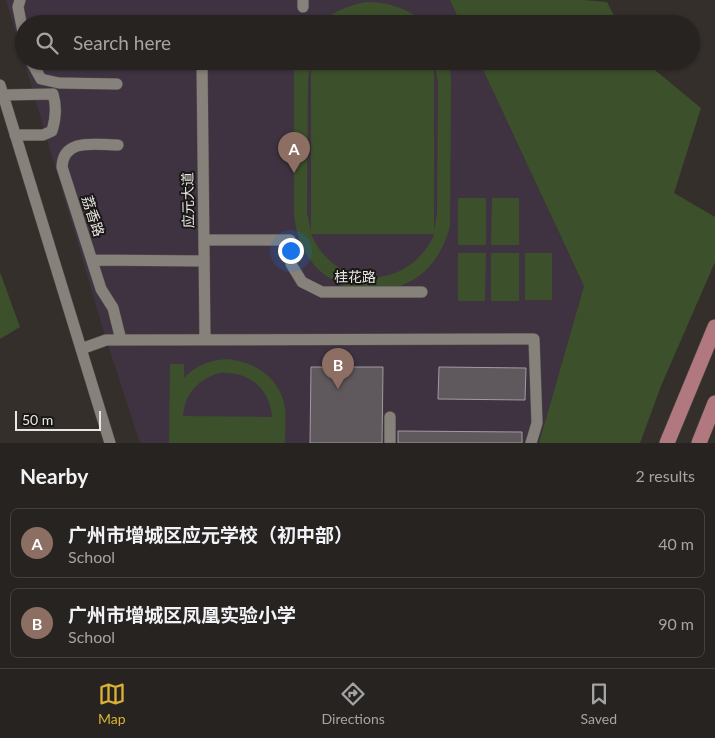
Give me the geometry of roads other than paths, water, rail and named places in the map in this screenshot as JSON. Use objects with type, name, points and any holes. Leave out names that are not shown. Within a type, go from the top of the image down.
[{"type":"main road","points":[[667,443],[715,327]]},
{"type":"main road","points":[[698,443],[715,403]]},
{"type":"street","points":[[20,0],[18,7],[20,15]]},
{"type":"street","points":[[36,70],[41,79],[59,83],[117,84]]},
{"type":"street","name":"应元大道","points":[[202,70],[205,339]]},
{"type":"street","points":[[16,135],[42,135],[52,131],[59,109],[53,94],[2,90],[110,443]]},
{"type":"street","name":"荔香路","points":[[118,145],[77,145],[67,150],[62,157],[62,167],[101,289],[112,308],[121,340]]},
{"type":"street","name":"桂花路","points":[[204,240],[290,240],[291,264],[302,282],[322,292],[422,292]]},
{"type":"street","points":[[92,260],[204,261]]},
{"type":"street","points":[[81,349],[106,340],[534,339],[537,423],[532,443]]},
{"type":"street","points":[[390,417],[390,443]]},
{"type":"place","name":"广州市增城区应元学校（初中部）","points":[[294,173]]},
{"type":"place","name":"广州市增城区凤凰实验小学","points":[[338,389]]}]
